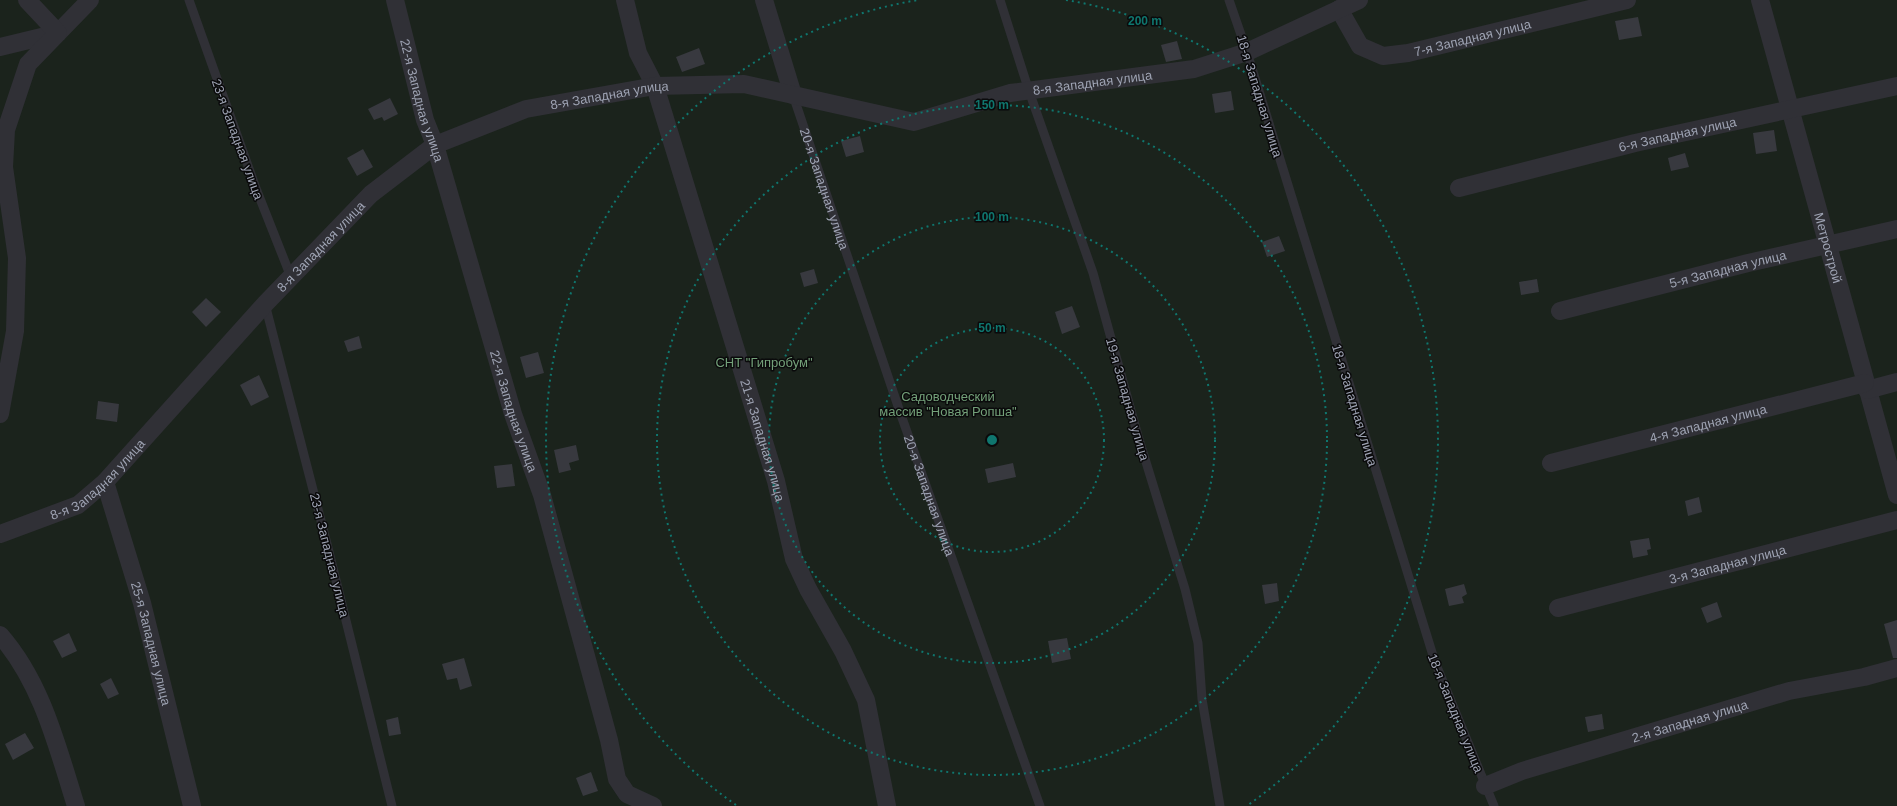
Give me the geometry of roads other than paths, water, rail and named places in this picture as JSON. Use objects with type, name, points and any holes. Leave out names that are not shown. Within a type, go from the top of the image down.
[{"type":"street","points":[[28,0],[58,33]]},
{"type":"street","points":[[0,414],[15,331],[17,258],[4,167],[6,130],[28,64],[90,0]]},
{"type":"street","name":"22-я Западная улица","points":[[395,0],[425,120],[435,145],[513,414],[542,495],[609,740],[617,779],[627,794],[653,806]]},
{"type":"street","name":"21-я Западная улица","points":[[625,0],[638,53],[655,86],[776,481],[794,559],[808,589],[843,651],[866,700],[888,806]]},
{"type":"street","name":"20-я Западная улица","points":[[764,0],[793,96]]},
{"type":"street","name":"8-я Западная улица","points":[[0,534],[78,505],[105,482],[265,304],[370,194],[435,145],[526,109],[655,86],[744,84],[914,122],[1010,93],[1194,69],[1247,52],[1360,0]]},
{"type":"street","name":"7-я Западная улица","points":[[1339,9],[1360,46],[1383,56],[1408,53],[1627,0]]},
{"type":"street","name":"Метрострой","points":[[1760,0],[1897,495]]},
{"type":"street","points":[[0,47],[58,33]]},
{"type":"street","name":"6-я Западная улица","points":[[1459,188],[1635,143],[1897,86]]},
{"type":"street","name":"5-я Западная улица","points":[[1560,311],[1827,245],[1897,230]]},
{"type":"street","name":"4-я Западная улица","points":[[1552,463],[1866,387],[1897,382]]},
{"type":"street","name":"25-я Западная улица","points":[[105,482],[142,603],[192,806]]},
{"type":"street","name":"3-я Западная улица","points":[[1558,608],[1897,520]]},
{"type":"street","points":[[0,635],[13,649],[32,681],[52,728],[76,806]]},
{"type":"street","name":"2-я Западная улица","points":[[1485,786],[1522,771],[1789,691],[1864,677],[1897,668]]},
{"type":"lane","name":"23-я Западная улица","points":[[189,0],[257,191],[292,277]]},
{"type":"lane","name":"19-я Западная улица","points":[[1000,0],[1029,91],[1093,273],[1138,436],[1185,589],[1198,643],[1202,699],[1220,806]]},
{"type":"lane","name":"18-я Западная улица","points":[[1229,0],[1247,52],[1435,662],[1494,806]]},
{"type":"lane","name":"20-я Западная улица","points":[[793,96],[901,415],[1040,806]]},
{"type":"lane","name":"23-я Западная улица","points":[[265,304],[328,544],[392,806]]},
{"type":"park label","name":"СНТ \"Гипробум\"","points":[[764,362]]},
{"type":"park label","name":"Садоводческий массив \"Новая Ропша\"","points":[[948,404]]}]
